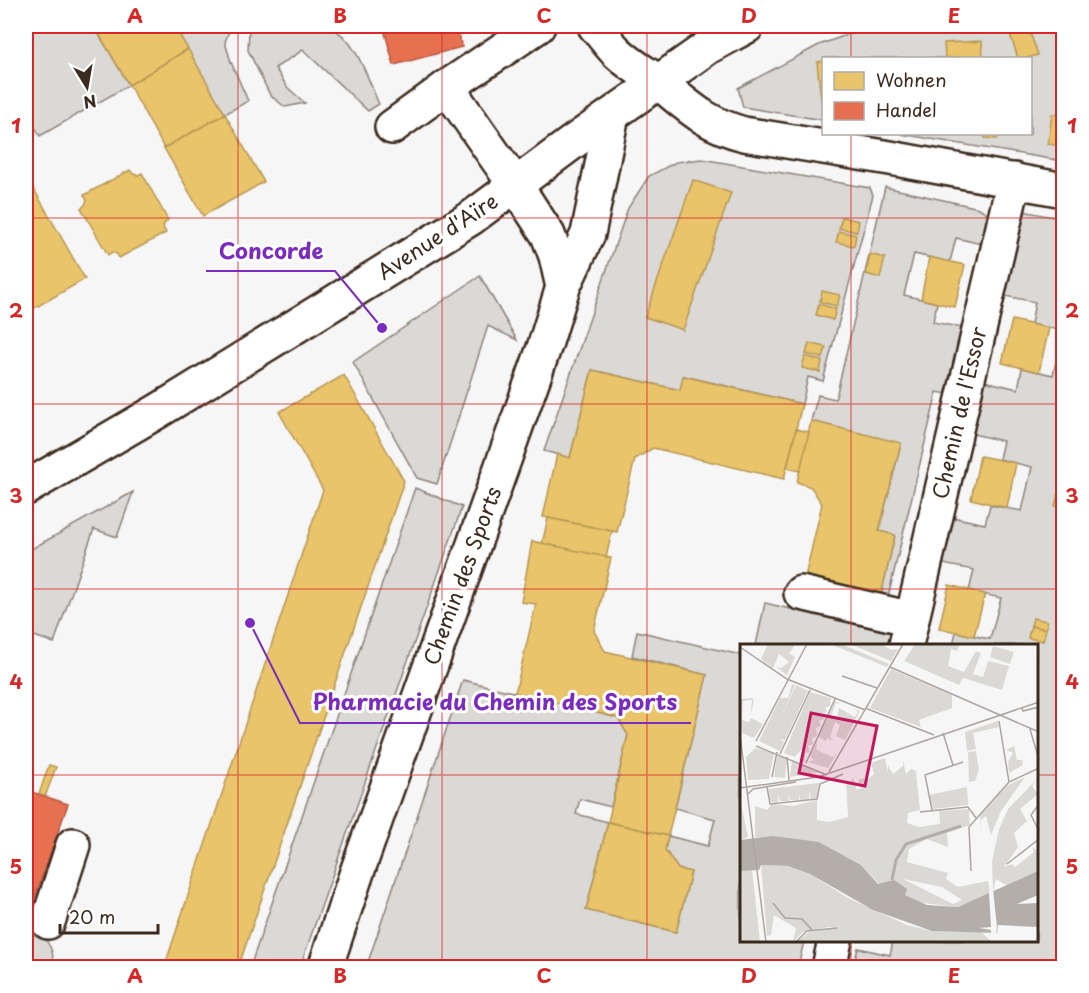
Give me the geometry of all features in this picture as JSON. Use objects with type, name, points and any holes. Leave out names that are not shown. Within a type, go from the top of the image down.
[{"type":"street","points":[[392,127],[538,26]]},
{"type":"street","points":[[595,26],[618,54],[696,113],[727,129],[1064,190]]},
{"type":"street","name":"Avenue d'Aïre","points":[[26,488],[158,411],[471,218],[708,47],[747,26]]},
{"type":"street","points":[[447,87],[548,235],[563,286]]},
{"type":"street","name":"Chemin des Sports","points":[[326,968],[356,875],[545,345],[563,286],[588,234],[612,115]]},
{"type":"street","name":"Chemin de l'Essor","points":[[909,632],[1014,180]]},
{"type":"street","points":[[801,593],[909,632]]},
{"type":"street","points":[[48,922],[73,845]]},
{"type":"street","points":[[829,968],[835,942]]},
{"type":"shaded area","points":[[26,26],[94,26],[129,85],[40,136],[26,111]]},
{"type":"shaded area","points":[[174,26],[231,26],[225,42],[248,101],[225,114]]},
{"type":"shaded area","points":[[252,26],[328,26],[338,32],[354,49],[379,104],[368,111],[303,50],[275,68],[288,88],[305,103],[285,107],[270,95],[248,50],[249,29]]},
{"type":"shaded area","points":[[871,26],[1063,26],[1063,161],[907,135],[1032,135],[1032,57],[822,57],[822,120],[743,107],[738,88],[819,45]]},
{"type":"shaded area","points":[[702,159],[870,188],[873,195],[823,381],[808,377],[802,404],[684,376],[680,390],[592,370],[570,458],[544,451],[628,208],[649,176],[676,162]]},
{"type":"shaded area","points":[[885,187],[979,208],[989,214],[982,244],[956,238],[950,262],[914,254],[904,295],[937,303],[933,322],[963,328],[948,394],[937,392],[888,597],[881,595],[895,535],[879,531],[901,444],[811,421],[818,395],[835,399],[836,397]]},
{"type":"shaded area","points":[[1023,211],[1063,219],[1064,552],[1062,558],[1064,558],[1063,967],[853,968],[858,948],[890,955],[893,942],[1038,942],[1038,644],[953,644],[956,632],[990,639],[1001,598],[969,591],[974,570],[943,564],[952,517],[985,524],[990,505],[1022,511],[1032,467],[999,459],[1003,441],[973,434],[984,381],[1018,389],[1022,368],[1053,375],[1063,331],[1031,324],[1035,302],[1005,296]]},
{"type":"shaded area","points":[[480,276],[517,340],[488,326],[437,484],[417,478],[353,362]]},
{"type":"shaded area","points":[[415,488],[462,507],[300,967],[250,967]]},
{"type":"shaded area","points":[[133,492],[117,537],[94,529],[54,643],[26,633],[26,552]]},
{"type":"shaded area","points":[[765,603],[896,634],[893,644],[756,644]]},
{"type":"shaded area","points":[[637,631],[740,655],[740,942],[804,942],[798,967],[366,968],[463,680],[618,718],[628,735],[611,807],[580,799],[576,814],[608,822],[586,910],[676,932],[691,872],[678,869],[665,850],[668,836],[708,846],[715,819],[675,808],[707,675],[632,656]]},
{"type":"shaded area","points":[[26,923],[35,928],[47,942],[53,958],[51,967],[26,968]]},
{"type":"building: Wohnen","points":[[94,26],[174,26],[188,49],[129,85]]},
{"type":"building: Wohnen","points":[[1055,26],[1064,26],[1064,44],[1062,45]]},
{"type":"building: Wohnen","points":[[1028,27],[1038,55],[1018,57],[1010,34]]},
{"type":"building: Wohnen","points":[[982,41],[983,57],[945,57],[944,43]]},
{"type":"building: Wohnen","points":[[188,49],[225,114],[164,148],[129,85]]},
{"type":"building: Wohnen","points":[[822,61],[822,100],[821,100],[817,62]]},
{"type":"building: Wohnen","points":[[225,114],[264,182],[203,216],[164,148]]},
{"type":"building: Wohnen","points":[[1052,114],[1064,116],[1064,146],[1048,144]]},
{"type":"building: Wohnen","points":[[986,135],[998,135],[997,139],[985,138]]},
{"type":"building: Wohnen","points":[[130,170],[133,174],[142,173],[168,220],[163,227],[166,233],[119,258],[112,252],[108,255],[81,208],[87,200],[84,195]]},
{"type":"building: Wohnen","points":[[26,175],[85,279],[26,313]]},
{"type":"building: Wohnen","points":[[693,180],[731,193],[683,330],[645,317]]},
{"type":"building: Wohnen","points":[[842,217],[859,221],[857,232],[839,228]]},
{"type":"building: Wohnen","points":[[839,231],[856,235],[854,246],[836,242]]},
{"type":"building: Wohnen","points":[[870,254],[885,258],[880,278],[866,274]]},
{"type":"building: Wohnen","points":[[929,257],[965,265],[955,307],[921,299]]},
{"type":"building: Wohnen","points":[[822,291],[840,295],[837,306],[820,302]]},
{"type":"building: Wohnen","points":[[819,304],[836,309],[833,320],[816,315]]},
{"type":"building: Wohnen","points":[[1012,320],[1049,328],[1039,372],[1002,363]]},
{"type":"building: Wohnen","points":[[809,343],[826,347],[823,358],[806,354]]},
{"type":"building: Wohnen","points":[[805,356],[822,361],[820,372],[802,368]]},
{"type":"building: Wohnen","points":[[592,370],[680,390],[683,376],[802,404],[784,479],[653,448],[635,459],[617,532],[543,517],[557,454],[570,458]]},
{"type":"building: Wohnen","points":[[344,375],[404,481],[238,968],[164,968],[323,490],[279,412]]},
{"type":"building: Wohnen","points":[[811,421],[901,443],[879,531],[895,535],[881,595],[805,577],[822,504],[811,487],[797,482]]},
{"type":"building: Wohnen","points":[[796,429],[809,432],[800,471],[787,468]]},
{"type":"building: Wohnen","points":[[980,456],[1016,463],[1007,508],[971,499]]},
{"type":"building: Wohnen","points":[[1061,484],[1064,484],[1064,495],[1058,494]]},
{"type":"building: Wohnen","points":[[1058,494],[1064,495],[1064,508],[1055,506]]},
{"type":"building: Wohnen","points":[[548,518],[612,531],[606,558],[542,544]]},
{"type":"building: Wohnen","points":[[532,541],[611,558],[594,631],[605,651],[707,675],[668,836],[608,822],[628,735],[618,718],[515,693],[536,604],[521,602]]},
{"type":"building: Wohnen","points":[[1064,567],[1064,589],[1059,589]]},
{"type":"building: Wohnen","points":[[949,585],[985,594],[974,636],[939,628]]},
{"type":"building: Wohnen","points":[[1033,618],[1047,621],[1046,629],[1031,626]]},
{"type":"building: Wohnen","points":[[1031,626],[1046,629],[1043,641],[1028,638]]},
{"type":"building: Wohnen","points":[[49,765],[56,767],[45,797],[39,794]]},
{"type":"building: Wohnen","points":[[608,822],[668,836],[665,850],[678,869],[691,872],[676,932],[586,910]]},
{"type":"building: Handel","points":[[383,26],[456,26],[462,47],[394,65]]},
{"type":"building: Handel","points":[[26,790],[68,804],[33,903],[26,901]]},
{"type":"place","name":"Concorde","points":[[382,328]]},
{"type":"place","name":"Pharmacie du Chemin des Sports","points":[[250,623]]}]
